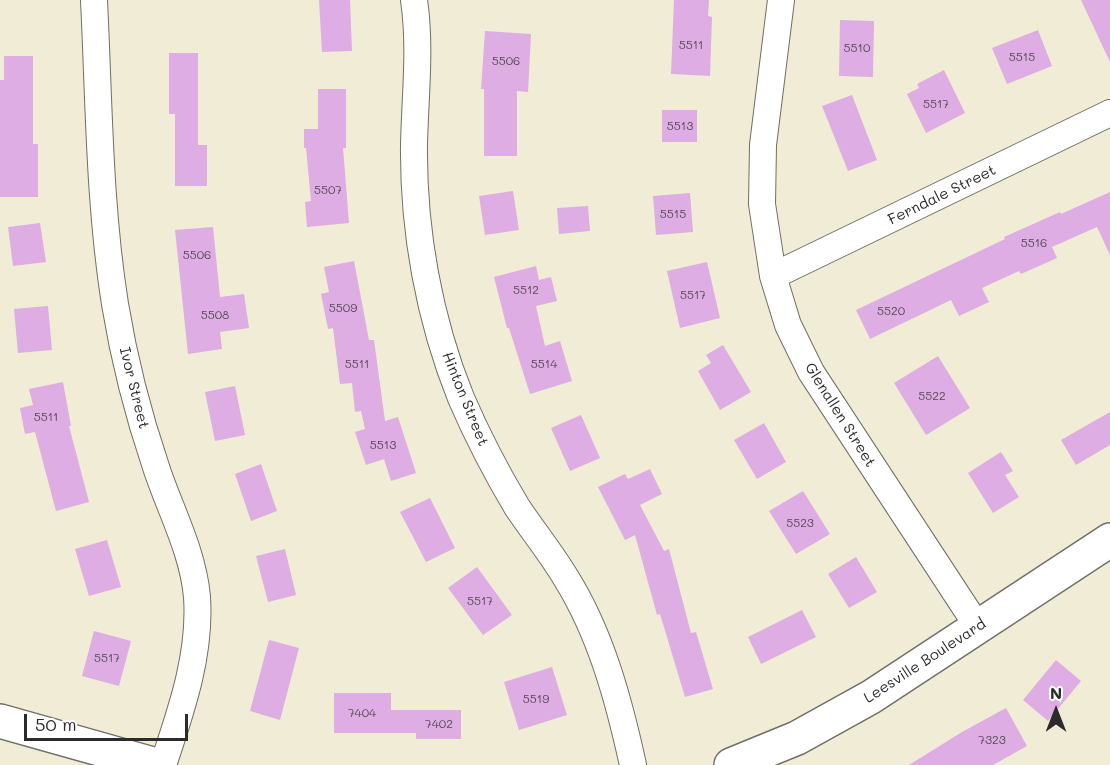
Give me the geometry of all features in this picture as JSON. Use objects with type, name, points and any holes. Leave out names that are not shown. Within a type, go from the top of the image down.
[{"type":"street","name":"Ivor Street","points":[[94,0],[105,206],[115,302],[138,409],[156,467],[188,552],[197,597],[197,632],[191,670],[184,701],[163,765]]},
{"type":"street","name":"Hinton Street","points":[[414,0],[418,51],[414,146],[416,199],[424,267],[440,335],[461,397],[488,457],[518,507],[567,579],[596,635],[633,765]]},
{"type":"street","name":"Glenallen Street","points":[[781,0],[763,146],[762,204],[773,276],[788,325],[811,372],[978,627]]},
{"type":"street","name":"Ferndale Street","points":[[773,276],[1110,113]]},
{"type":"street","name":"Leesville Boulevard","points":[[731,765],[796,738],[861,702],[1110,540]]},
{"type":"street","points":[[0,721],[156,765]]},
{"type":"building","points":[[319,0],[350,0],[352,51],[322,52]]},
{"type":"building","points":[[674,0],[709,0],[708,16],[712,17],[710,76],[671,74]]},
{"type":"building","points":[[1081,0],[1110,0],[1110,62]]},
{"type":"building","points":[[840,20],[874,21],[873,77],[839,76]]},
{"type":"building","points":[[1038,30],[1052,66],[1007,84],[992,48]]},
{"type":"building","points":[[485,31],[531,34],[528,92],[517,91],[517,156],[484,156],[484,89],[481,89]]},
{"type":"building","points":[[169,53],[198,53],[198,145],[207,145],[207,186],[175,186],[175,114],[169,114]]},
{"type":"building","points":[[4,56],[33,56],[33,144],[38,144],[38,197],[0,197],[0,80],[4,80]]},
{"type":"building","points":[[944,70],[965,113],[926,133],[907,94],[919,88],[917,84]]},
{"type":"building","points":[[318,89],[346,89],[346,148],[343,148],[349,223],[307,227],[305,202],[311,201],[306,148],[304,148],[304,129],[318,129]]},
{"type":"building","points":[[852,95],[877,160],[848,171],[822,106]]},
{"type":"building","points":[[662,110],[697,110],[697,142],[662,142]]},
{"type":"building","points":[[513,191],[519,230],[485,235],[479,196]]},
{"type":"building","points":[[1110,192],[1110,255],[1097,227],[1052,247],[1057,258],[1021,274],[1019,271],[982,288],[989,302],[959,316],[951,300],[870,339],[856,310],[1005,239],[1004,237]]},
{"type":"building","points":[[690,193],[693,232],[656,235],[653,196]]},
{"type":"building","points":[[588,206],[590,231],[559,234],[557,208]]},
{"type":"building","points":[[40,223],[46,262],[13,266],[8,227]]},
{"type":"building","points":[[213,227],[220,297],[244,294],[249,328],[220,332],[222,349],[188,354],[175,230]]},
{"type":"building","points":[[354,261],[369,340],[374,340],[385,421],[398,417],[416,473],[391,481],[384,459],[366,465],[355,432],[365,429],[361,411],[355,412],[352,383],[340,384],[333,328],[328,329],[321,294],[329,292],[324,267]]},
{"type":"building","points":[[707,262],[720,318],[680,328],[667,271]]},
{"type":"building","points":[[536,266],[539,280],[551,277],[557,301],[536,306],[545,346],[560,341],[572,381],[530,394],[509,328],[507,328],[494,277]]},
{"type":"building","points":[[48,306],[52,350],[18,353],[14,309]]},
{"type":"building","points":[[723,345],[751,392],[720,410],[698,371],[711,363],[706,355]]},
{"type":"building","points":[[938,356],[970,408],[926,435],[894,383]]},
{"type":"building","points":[[63,382],[71,426],[69,426],[89,502],[56,511],[35,432],[25,434],[20,408],[33,405],[29,389]]},
{"type":"building","points":[[235,386],[245,435],[215,441],[205,392]]},
{"type":"building","points":[[1110,412],[1110,445],[1076,465],[1061,440]]},
{"type":"building","points":[[581,415],[600,458],[570,471],[551,428]]},
{"type":"building","points":[[764,423],[786,462],[757,479],[734,440]]},
{"type":"building","points":[[1001,452],[1013,471],[1005,475],[1019,497],[993,513],[968,473]]},
{"type":"building","points":[[261,464],[277,511],[251,521],[235,474]]},
{"type":"building","points":[[650,469],[662,494],[640,505],[664,551],[669,549],[691,633],[696,632],[713,689],[685,697],[660,614],[657,615],[635,535],[625,540],[598,487],[625,474],[628,479]]},
{"type":"building","points":[[803,491],[830,534],[796,554],[769,511]]},
{"type":"building","points":[[430,498],[455,548],[426,562],[400,512]]},
{"type":"building","points":[[107,540],[121,587],[89,596],[75,549]]},
{"type":"building","points":[[285,549],[296,595],[268,602],[256,556]]},
{"type":"building","points":[[856,557],[877,592],[849,608],[828,574]]},
{"type":"building","points":[[477,567],[512,615],[483,635],[448,588]]},
{"type":"building","points":[[802,610],[816,637],[761,664],[748,637]]},
{"type":"building","points":[[94,631],[131,641],[119,686],[82,676]]},
{"type":"building","points":[[269,640],[299,648],[280,720],[250,711]]},
{"type":"building","points":[[1056,660],[1081,681],[1048,721],[1023,700]]},
{"type":"building","points":[[552,667],[567,715],[519,730],[504,682]]},
{"type":"building","points":[[334,693],[391,693],[391,710],[461,710],[461,739],[416,739],[416,733],[334,733]]},
{"type":"building","points":[[1006,708],[1027,746],[993,765],[909,765],[962,732]]}]
